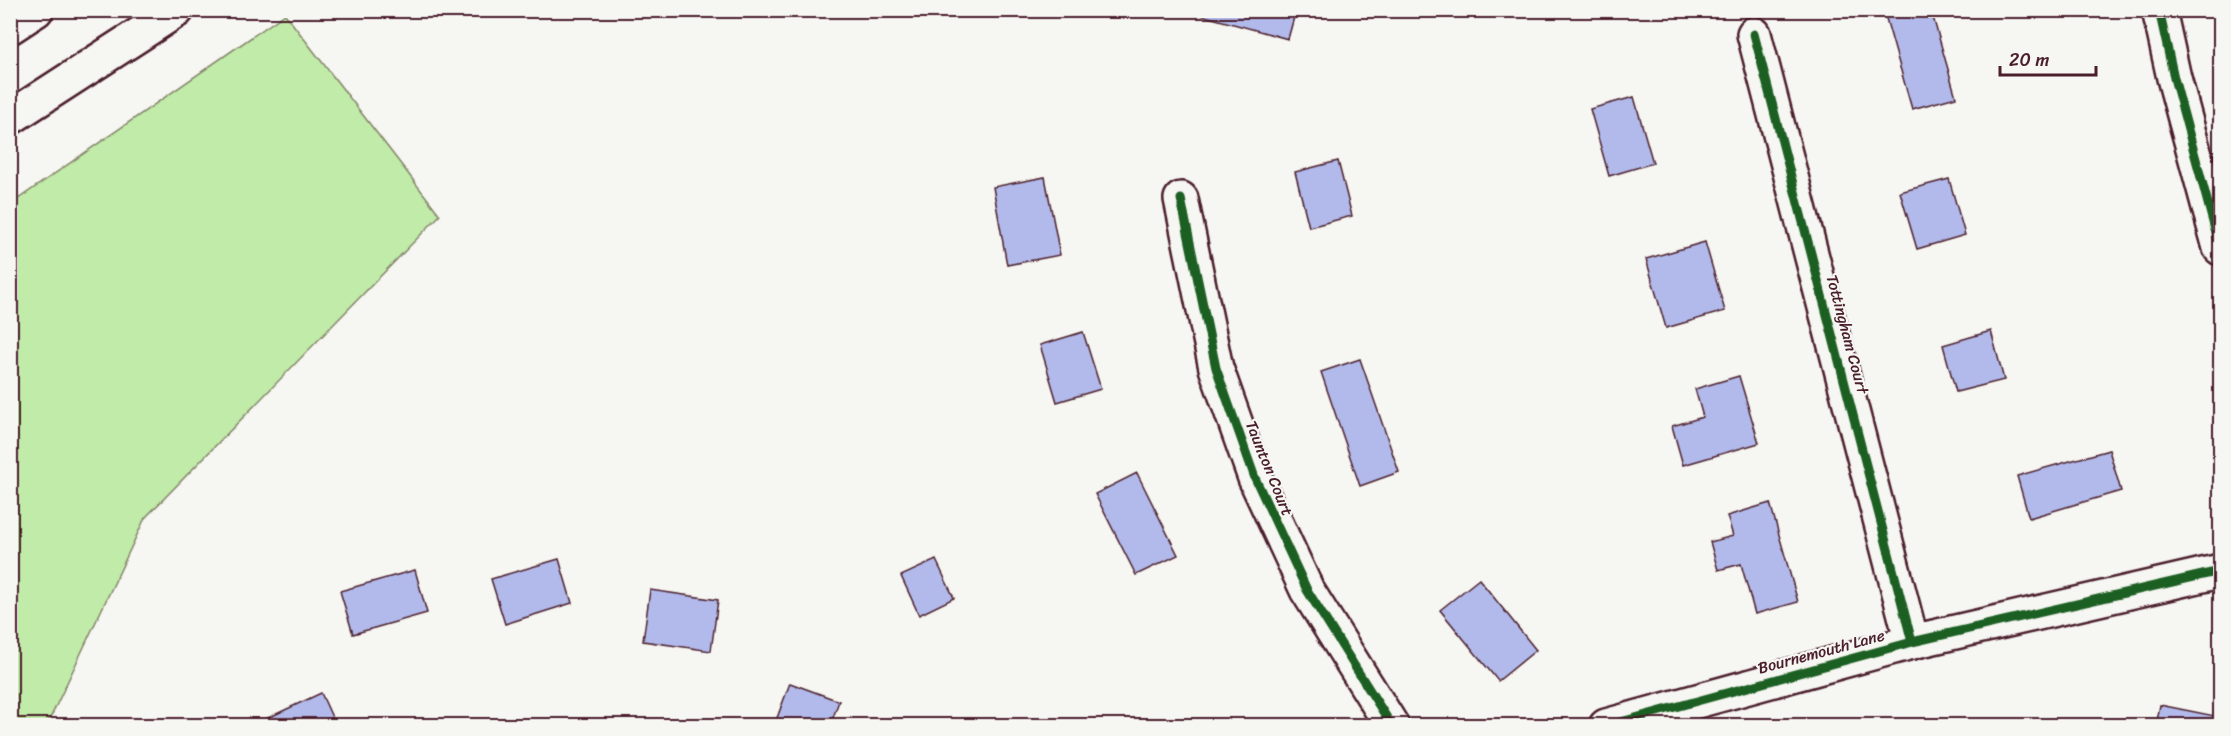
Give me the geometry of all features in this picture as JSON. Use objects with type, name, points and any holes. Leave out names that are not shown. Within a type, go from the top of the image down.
[{"type":"street","points":[[10,27],[36,10]]},
{"type":"street","points":[[20,111],[177,10]]},
{"type":"street","points":[[2159,10],[2174,78],[2220,248]]},
{"type":"street","name":"Tottingham Court","points":[[1755,34],[1912,642]]},
{"type":"street","name":"Taunton Court","points":[[1181,199],[1216,368],[1255,478],[1307,590],[1392,726]]},
{"type":"street","name":"Bournemouth Lane","points":[[1606,726],[1912,642],[2220,571]]},
{"type":"green space","points":[[285,14],[440,215],[145,518],[47,725],[11,725],[11,204]]},
{"type":"building","points":[[1198,10],[1296,10],[1288,39],[1197,14]]},
{"type":"building","points":[[1901,10],[1931,10],[1956,97],[1912,109],[1885,15]]},
{"type":"building","points":[[1634,97],[1653,163],[1609,176],[1590,109]]},
{"type":"building","points":[[1338,161],[1352,216],[1309,227],[1295,172]]},
{"type":"building","points":[[1045,177],[1060,255],[1007,265],[993,187]]},
{"type":"building","points":[[1949,179],[1965,235],[1917,249],[1900,192]]},
{"type":"building","points":[[1705,242],[1725,311],[1666,328],[1646,259]]},
{"type":"building","points":[[1991,331],[2004,380],[1956,392],[1943,345]]},
{"type":"building","points":[[1083,332],[1101,389],[1057,402],[1040,345]]},
{"type":"building","points":[[1360,359],[1399,472],[1360,486],[1321,372]]},
{"type":"building","points":[[1739,376],[1759,443],[1683,465],[1672,426],[1703,417],[1695,389]]},
{"type":"building","points":[[2109,450],[2121,491],[2029,518],[2017,476]]},
{"type":"building","points":[[1137,473],[1178,555],[1136,575],[1095,494]]},
{"type":"building","points":[[1770,503],[1798,602],[1755,614],[1741,564],[1718,570],[1710,542],[1733,536],[1727,516]]},
{"type":"building","points":[[559,559],[572,603],[505,624],[491,579]]},
{"type":"building","points":[[936,560],[954,598],[919,615],[901,576]]},
{"type":"building","points":[[415,570],[427,613],[353,634],[340,591]]},
{"type":"building","points":[[1479,579],[1536,650],[1498,681],[1440,610]]},
{"type":"building","points":[[650,590],[718,600],[711,651],[643,641]]},
{"type":"building","points":[[790,683],[839,701],[830,726],[774,726]]},
{"type":"building","points":[[321,693],[336,726],[253,726],[253,725]]},
{"type":"building","points":[[2160,705],[2215,716],[2213,726],[2156,726]]},
{"type":"building","points":[[2072,720],[2073,726],[2050,726]]},
{"type":"cycle path","points":[[2159,10],[2174,78],[2220,248]]},
{"type":"cycle path","points":[[1754,34],[1912,642]]},
{"type":"cycle path","points":[[1181,199],[1216,368],[1255,478],[1307,590],[1392,726]]},
{"type":"cycle path","points":[[1606,726],[1912,642],[2220,571]]}]
